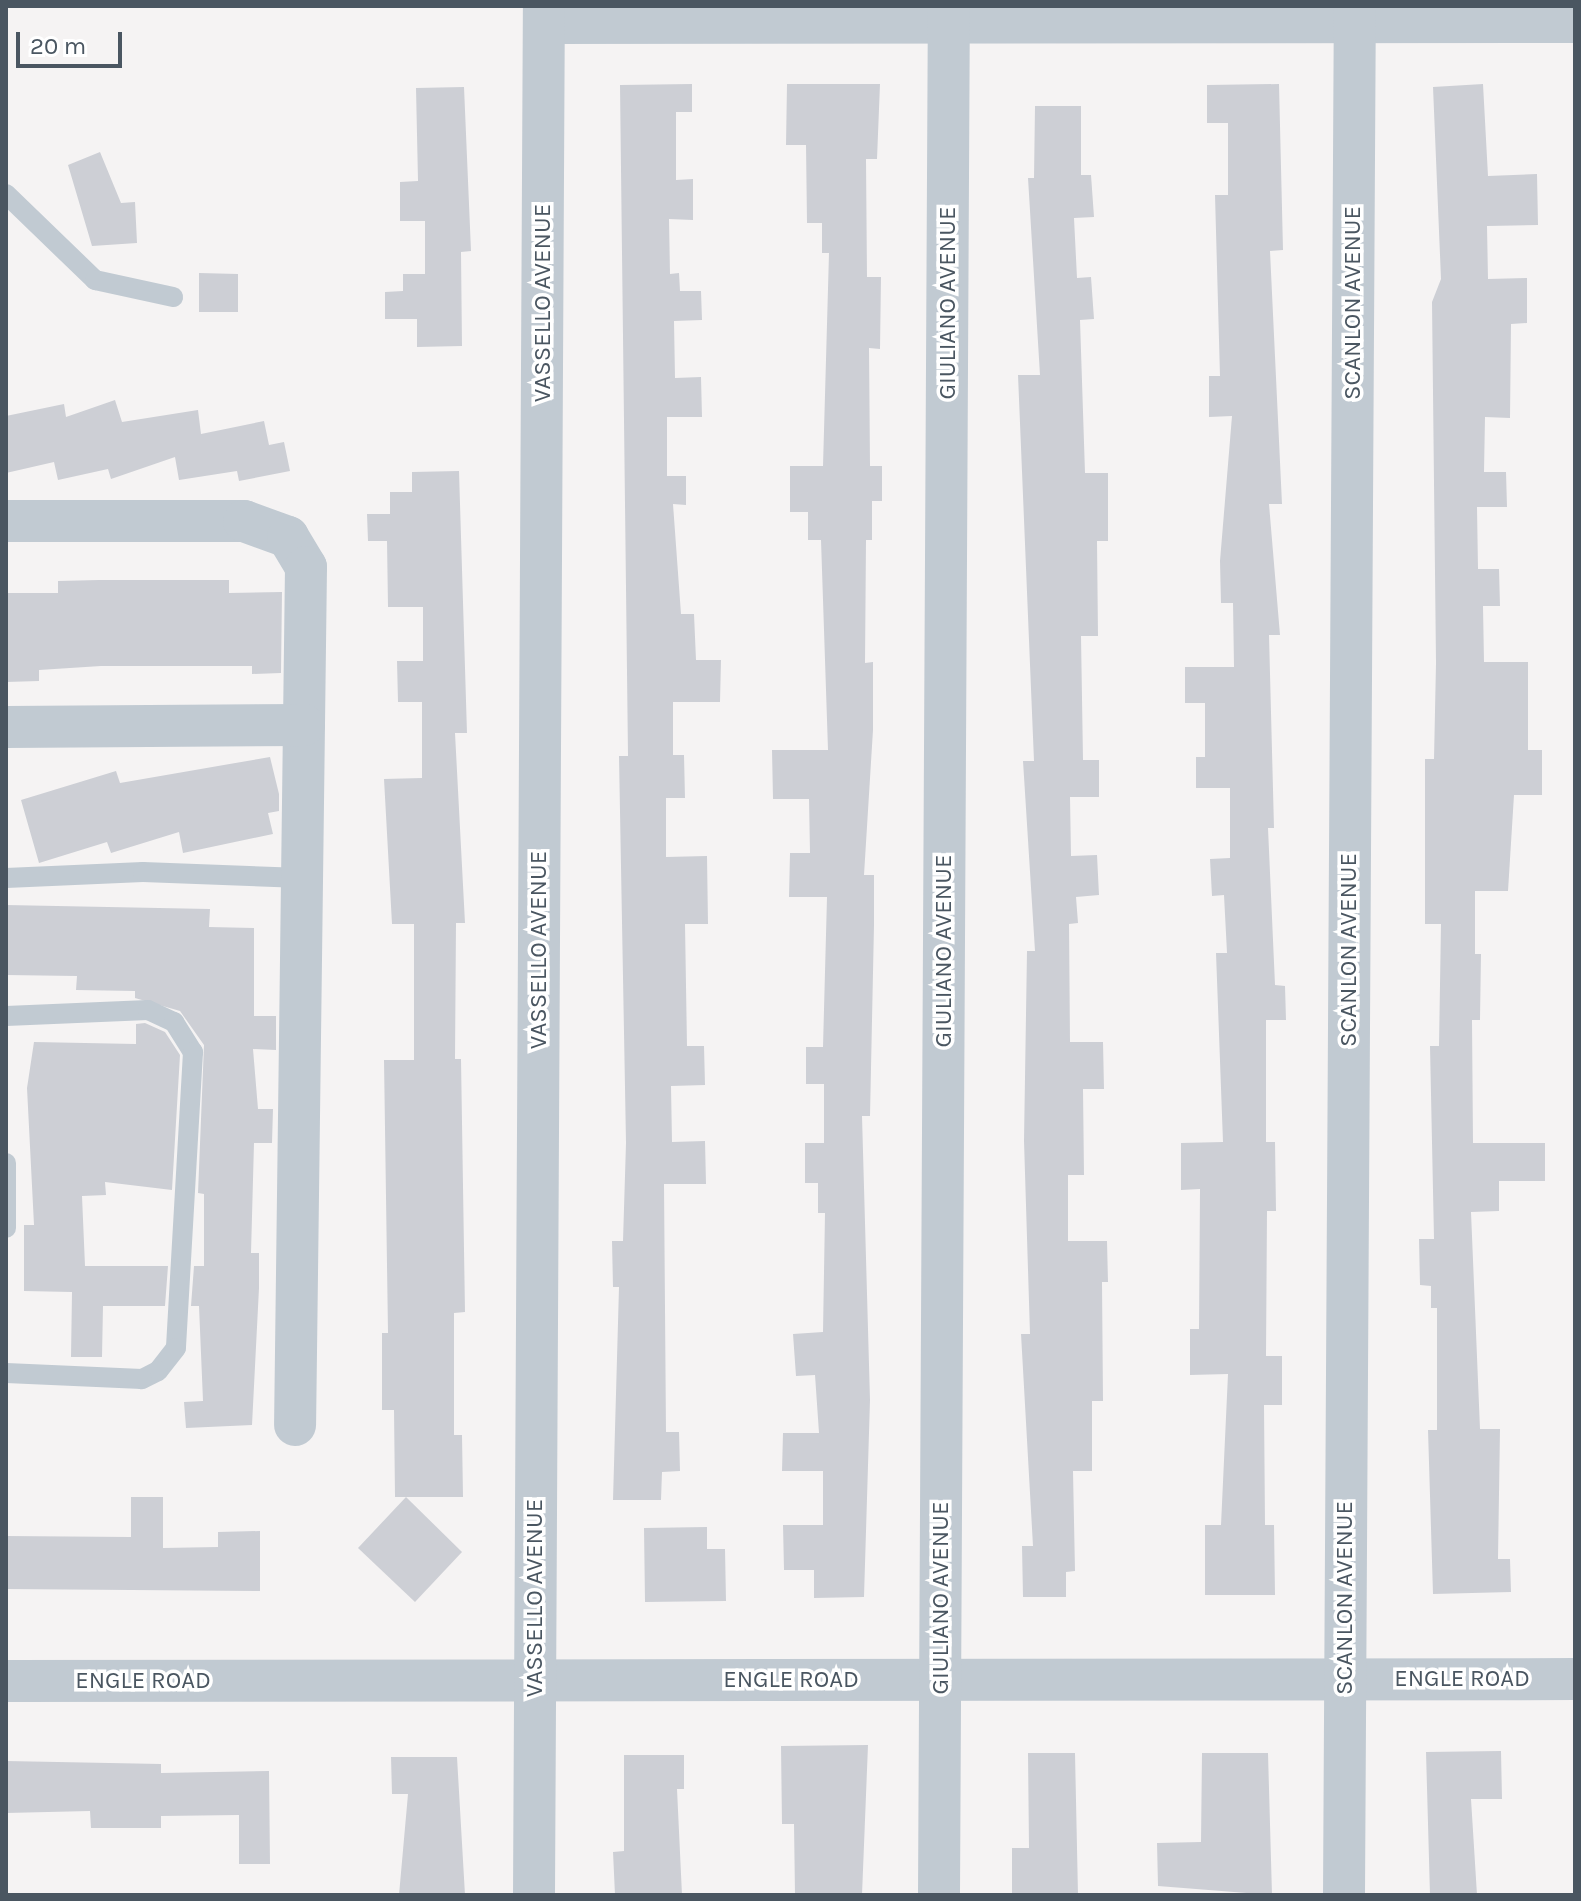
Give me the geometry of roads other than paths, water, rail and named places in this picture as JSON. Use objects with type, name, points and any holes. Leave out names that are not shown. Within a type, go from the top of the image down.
[{"type":"street","name":"GIULIANO AVENUE","points":[[939,1895],[949,14]]},
{"type":"street","points":[[544,15],[1355,14],[1575,22]]},
{"type":"street","name":"SCANLON AVENUE","points":[[1344,1895],[1355,14]]},
{"type":"street","name":"VASSELLO AVENUE","points":[[534,1895],[544,15]]},
{"type":"street","points":[[6,521],[244,521],[288,537],[309,585],[304,725],[295,1425]]},
{"type":"street","points":[[6,727],[304,725]]},
{"type":"street","name":"ENGLE ROAD","points":[[6,1681],[1575,1679]]},
{"type":"lane","points":[[6,194],[95,280],[173,297]]},
{"type":"lane","points":[[6,878],[143,872],[302,878]]},
{"type":"lane","points":[[6,1016],[148,1010],[174,1022],[193,1052],[176,1348],[158,1371],[142,1379],[6,1373]]},
{"type":"lane","points":[[6,1163],[6,1228]]}]
